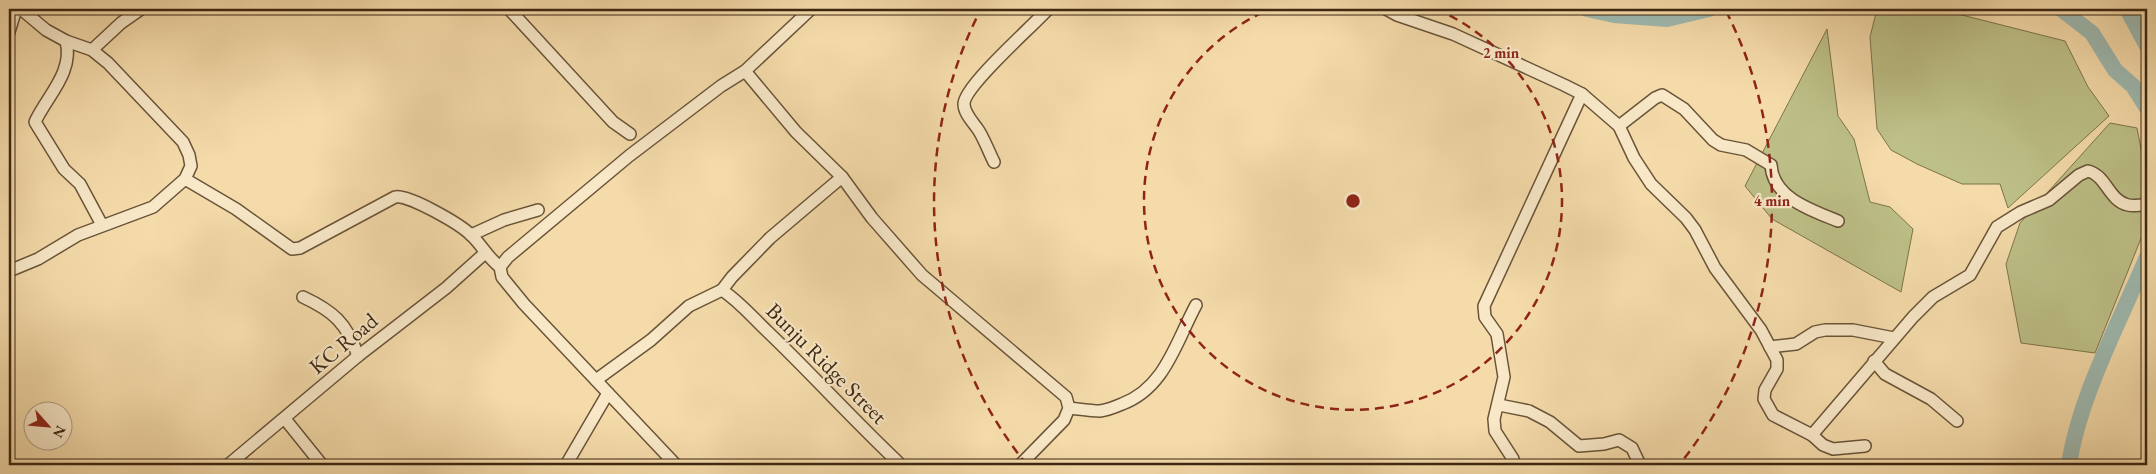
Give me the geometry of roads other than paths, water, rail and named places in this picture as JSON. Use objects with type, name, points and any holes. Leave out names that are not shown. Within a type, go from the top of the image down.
[{"type":"street","points":[[9,32],[16,9]]},
{"type":"street","points":[[9,271],[38,259],[78,234],[153,207],[185,179],[191,166],[189,155],[183,142],[108,63],[92,50],[66,41],[46,30],[21,9]]},
{"type":"street","points":[[92,50],[121,23],[141,9]]},
{"type":"street","points":[[509,9],[613,122],[630,134]]},
{"type":"street","points":[[500,267],[508,257],[629,156],[721,86],[744,71],[811,9]]},
{"type":"street","points":[[994,162],[980,131],[966,113],[965,98],[988,68],[1004,55],[1048,9]]},
{"type":"street","points":[[1386,9],[1397,15],[1453,34],[1582,94],[1619,126],[1634,158],[1651,184],[1686,218],[1695,230],[1715,268],[1761,330],[1777,360],[1777,369],[1766,390],[1764,399],[1773,415],[1812,435],[1823,445],[1833,449],[1865,446]]},
{"type":"street","points":[[66,41],[68,50],[66,65],[35,122],[64,169],[80,184],[102,225]]},
{"type":"street","points":[[744,71],[796,132],[842,177],[872,218],[922,275],[1066,398],[1069,408],[1064,420],[1020,465]]},
{"type":"street","points":[[1513,465],[1513,459],[1495,431],[1494,419],[1499,405],[1499,393],[1504,377],[1497,334],[1485,316],[1484,306],[1582,94]]},
{"type":"street","points":[[1619,126],[1654,98],[1662,95],[1684,110],[1721,145],[1746,150],[1770,165],[1774,181],[1781,191],[1793,200],[1838,221]]},
{"type":"street","points":[[1812,435],[1894,338],[1933,297],[1970,275],[1997,227],[2022,212],[2049,200],[2079,174],[2088,172],[2094,173],[2117,200],[2126,205],[2144,205]]},
{"type":"street","points":[[596,380],[651,340],[689,306],[722,290],[770,238],[842,177]]},
{"type":"street","points":[[185,179],[236,209],[292,249],[300,248],[394,197],[401,196],[433,211],[471,235],[484,254],[500,267],[502,277],[524,304],[676,465]]},
{"type":"street","points":[[471,235],[504,220],[538,210]]},
{"type":"street","name":"KC Road","points":[[228,465],[358,356],[446,288],[484,254]]},
{"type":"street","name":"Bunju Ridge Street","points":[[722,290],[740,303],[800,361],[850,416],[901,465]]},
{"type":"street","points":[[303,297],[325,308],[338,319],[348,330],[358,356]]},
{"type":"street","points":[[1069,408],[1101,411],[1128,402],[1139,396],[1156,382],[1163,372],[1196,305]]},
{"type":"street","points":[[1770,347],[1796,344],[1815,332],[1825,330],[1853,330],[1894,338]]},
{"type":"street","points":[[1874,362],[1885,374],[1931,399],[1957,421]]},
{"type":"street","points":[[566,465],[608,393]]},
{"type":"street","points":[[1499,405],[1529,411],[1550,422],[1579,446],[1604,444],[1619,440],[1632,448],[1640,465]]},
{"type":"street","points":[[285,419],[322,465]]},
{"type":"waterway","points":[[1587,9],[1614,15],[1667,19],[1709,9]]},
{"type":"waterway","points":[[2061,9],[2092,33],[2115,70],[2133,86],[2147,108]]},
{"type":"waterway","points":[[2127,9],[2147,46]]},
{"type":"waterway","points":[[2069,465],[2074,439],[2091,386],[2147,257]]}]
